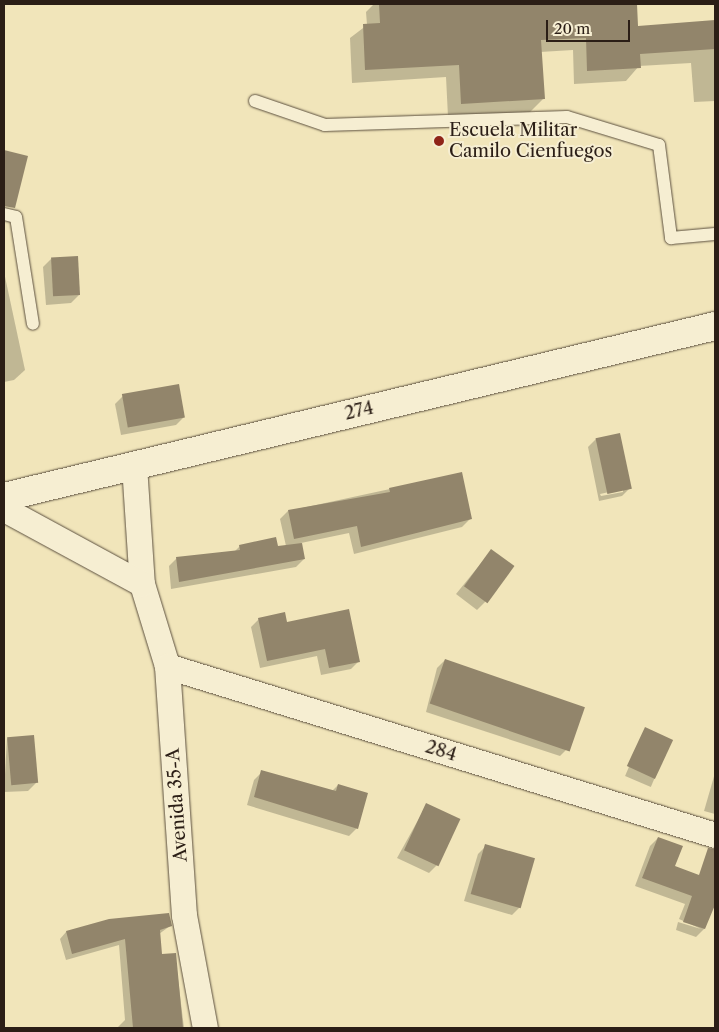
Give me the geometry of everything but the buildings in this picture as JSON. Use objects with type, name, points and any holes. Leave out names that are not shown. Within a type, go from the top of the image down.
[{"type":"street","name":"274","points":[[4,497],[715,326]]},
{"type":"street","name":"Avenida 35-A","points":[[134,465],[142,584],[167,666],[184,914],[205,1028]]},
{"type":"street","points":[[4,509],[142,584]]},
{"type":"street","name":"284","points":[[167,666],[715,836]]},
{"type":"lane","points":[[255,101],[325,125],[567,117],[659,145],[671,238],[715,234]]},
{"type":"lane","points":[[4,214],[16,217],[33,324]]},
{"type":"place","name":"Escuela Militar Camilo Cienfuegos","points":[[439,141]]}]
